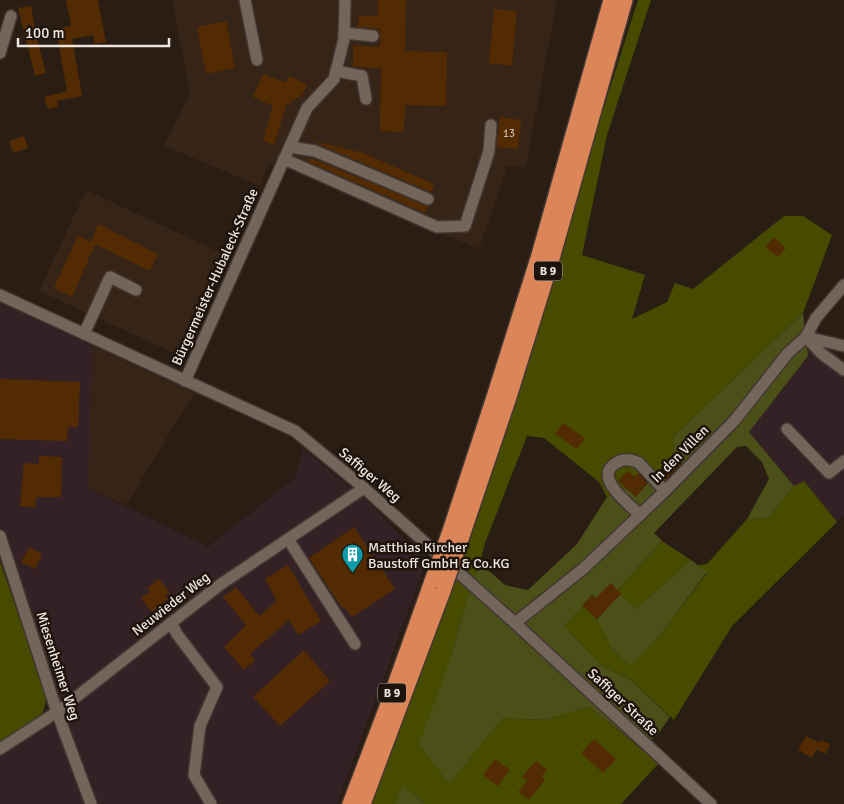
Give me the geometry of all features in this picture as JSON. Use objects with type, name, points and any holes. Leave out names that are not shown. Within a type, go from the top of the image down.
[{"type":"highway","name":"B 9","points":[[363,804],[455,535],[495,394],[539,255],[611,0]]},
{"type":"highway","name":"B 9","points":[[455,535],[509,397],[551,262],[625,0]]},
{"type":"highway","name":"B 9","points":[[350,804],[438,586]]},
{"type":"street","points":[[245,0],[257,60]]},
{"type":"street","name":"Bürgermeister-Hubaleck-Straße","points":[[0,295],[185,381],[307,108],[334,79],[344,33],[345,0]]},
{"type":"street","points":[[3,56],[11,16]]},
{"type":"street","points":[[344,33],[373,36]]},
{"type":"street","points":[[336,71],[362,76],[366,99]]},
{"type":"street","points":[[284,159],[437,227],[465,226],[489,151],[491,125]]},
{"type":"street","points":[[290,147],[315,151],[428,199]]},
{"type":"street","points":[[84,334],[110,277],[136,290]]},
{"type":"street","name":"In den Villen","points":[[515,623],[584,568],[665,492],[735,420],[788,354],[806,337],[816,318],[844,285]]},
{"type":"street","points":[[806,337],[844,346]]},
{"type":"street","points":[[806,337],[822,354],[844,370]]},
{"type":"street","name":"Saffiger Weg","points":[[185,381],[295,431],[364,488],[515,623]]},
{"type":"street","points":[[788,429],[828,473],[844,461]]},
{"type":"street","points":[[640,515],[610,484],[608,475],[610,468],[621,460],[639,463],[665,492]]},
{"type":"street","name":"Neuwieder Weg","points":[[0,750],[58,712],[220,584],[364,488]]},
{"type":"street","name":"Miesenheimer Weg","points":[[0,536],[58,712],[91,804]]},
{"type":"street","points":[[288,539],[355,644]]},
{"type":"street","points":[[171,623],[177,634],[217,687],[200,726],[194,775],[211,804]]},
{"type":"street","name":"Saffiger Straße","points":[[515,623],[711,804]]},
{"type":"shaded area","points":[[172,0],[557,0],[526,167],[507,166],[479,249],[291,169],[268,164],[260,186],[164,146],[190,94]]},
{"type":"shaded area","points":[[638,0],[651,0],[607,135],[582,255],[645,275],[632,319],[667,302],[675,283],[693,289],[784,216],[803,216],[832,235],[803,313],[674,436],[673,455],[649,481],[639,473],[626,488],[607,497],[599,482],[544,438],[527,436],[485,543],[451,657],[449,783],[503,718],[545,720],[589,707],[659,763],[621,804],[425,804],[403,785],[395,804],[372,804],[460,559]]},
{"type":"shaded area","points":[[86,190],[226,255],[180,356],[39,291]]},
{"type":"shaded area","points":[[0,303],[92,346],[88,488],[208,547],[296,477],[303,449],[368,502],[426,562],[337,804],[0,804],[0,740],[58,706],[0,531]]},
{"type":"shaded area","points":[[92,346],[194,393],[126,505],[88,488]]},
{"type":"shaded area","points":[[807,347],[828,347],[844,363],[844,515],[837,522],[804,481],[794,486],[749,432],[808,356]]},
{"type":"shaded area","points":[[804,481],[837,522],[732,626],[674,720],[631,680],[602,666],[564,626],[582,605],[597,619],[611,647],[630,665],[660,635],[707,573],[698,565],[707,564],[747,519],[768,518],[794,486]]},
{"type":"shaded area","points":[[662,541],[691,560],[636,609],[617,590]]},
{"type":"shaded area","points":[[0,562],[47,696],[43,712],[31,726],[0,744]]},
{"type":"green space","points":[[803,313],[808,356],[749,432],[794,486],[768,518],[747,519],[769,479],[762,462],[746,446],[737,447],[654,533],[662,541],[617,590],[613,602],[621,594],[636,609],[691,560],[707,572],[660,635],[630,666],[611,647],[597,619],[606,610],[592,595],[564,626],[602,666],[631,680],[670,717],[658,734],[641,748],[589,707],[545,720],[503,718],[449,784],[419,744],[451,657],[467,599],[480,563],[505,585],[528,590],[577,544],[607,497],[626,488],[636,496],[658,472],[668,482],[684,465],[673,455],[674,436]]},
{"type":"green space","points":[[403,785],[425,804],[395,804]]},
{"type":"building","points":[[66,0],[98,0],[106,42],[95,44],[93,35],[72,39],[82,96],[57,101],[58,107],[48,109],[44,97],[67,91],[56,29],[71,26]]},
{"type":"building","points":[[378,0],[406,0],[405,51],[447,52],[446,106],[405,105],[404,132],[380,131],[381,68],[353,67],[353,46],[380,47],[380,29],[358,27],[359,16],[378,16]]},
{"type":"building","points":[[31,6],[46,73],[35,76],[18,8]]},
{"type":"building","points":[[494,9],[517,11],[512,66],[489,63]]},
{"type":"building","points":[[226,21],[235,68],[206,74],[197,27]]},
{"type":"building","points":[[263,74],[286,83],[289,76],[307,84],[302,96],[296,97],[294,101],[292,100],[291,104],[287,103],[274,145],[263,141],[273,106],[253,97]]},
{"type":"building","points":[[500,117],[521,120],[518,149],[497,147]]},
{"type":"building","points":[[24,136],[28,148],[13,153],[9,141]]},
{"type":"building","points":[[318,142],[363,153],[434,184],[431,192],[318,144]]},
{"type":"building","points":[[310,158],[428,206],[425,213],[309,162]]},
{"type":"building","points":[[98,224],[158,254],[150,271],[95,244],[72,297],[54,288],[78,236],[91,242]]},
{"type":"building","points":[[774,237],[786,248],[778,257],[765,247]]},
{"type":"building","points":[[0,379],[80,382],[78,427],[68,427],[67,441],[0,439]]},
{"type":"building","points":[[563,423],[585,438],[577,449],[555,434]]},
{"type":"building","points":[[673,455],[682,463],[666,479],[658,472]]},
{"type":"building","points":[[39,456],[62,457],[61,497],[36,497],[35,508],[20,506],[24,463],[39,464]]},
{"type":"building","points":[[627,471],[635,477],[638,473],[647,483],[636,497],[618,481]]},
{"type":"building","name":"Matthias Kircher Baustoff GmbH & Co.KG","points":[[354,527],[395,589],[352,617],[344,607],[342,608],[309,558]]},
{"type":"building","points":[[29,547],[42,554],[35,569],[21,562]]},
{"type":"building","points":[[288,565],[321,621],[298,635],[289,620],[250,654],[255,660],[244,670],[224,647],[246,625],[223,597],[236,587],[259,616],[277,601],[265,579]]},
{"type":"building","points":[[159,579],[170,593],[165,596],[168,599],[152,612],[141,598],[150,592],[147,588]]},
{"type":"building","points":[[611,583],[621,594],[597,619],[582,605],[592,595],[595,599]]},
{"type":"building","points":[[304,650],[330,681],[280,726],[253,697]]},
{"type":"building","points":[[806,736],[820,743],[812,758],[798,750]]},
{"type":"building","points":[[594,739],[616,759],[603,773],[581,753]]},
{"type":"building","points":[[821,740],[830,744],[826,754],[817,750]]},
{"type":"building","points":[[495,759],[510,770],[498,786],[483,775]]},
{"type":"building","points":[[536,761],[547,770],[542,776],[545,780],[529,800],[518,792],[527,781],[522,777]]},
{"type":"place","name":"Matthias Kircher Baustoff GmbH & Co.KG","points":[[352,574]]}]
